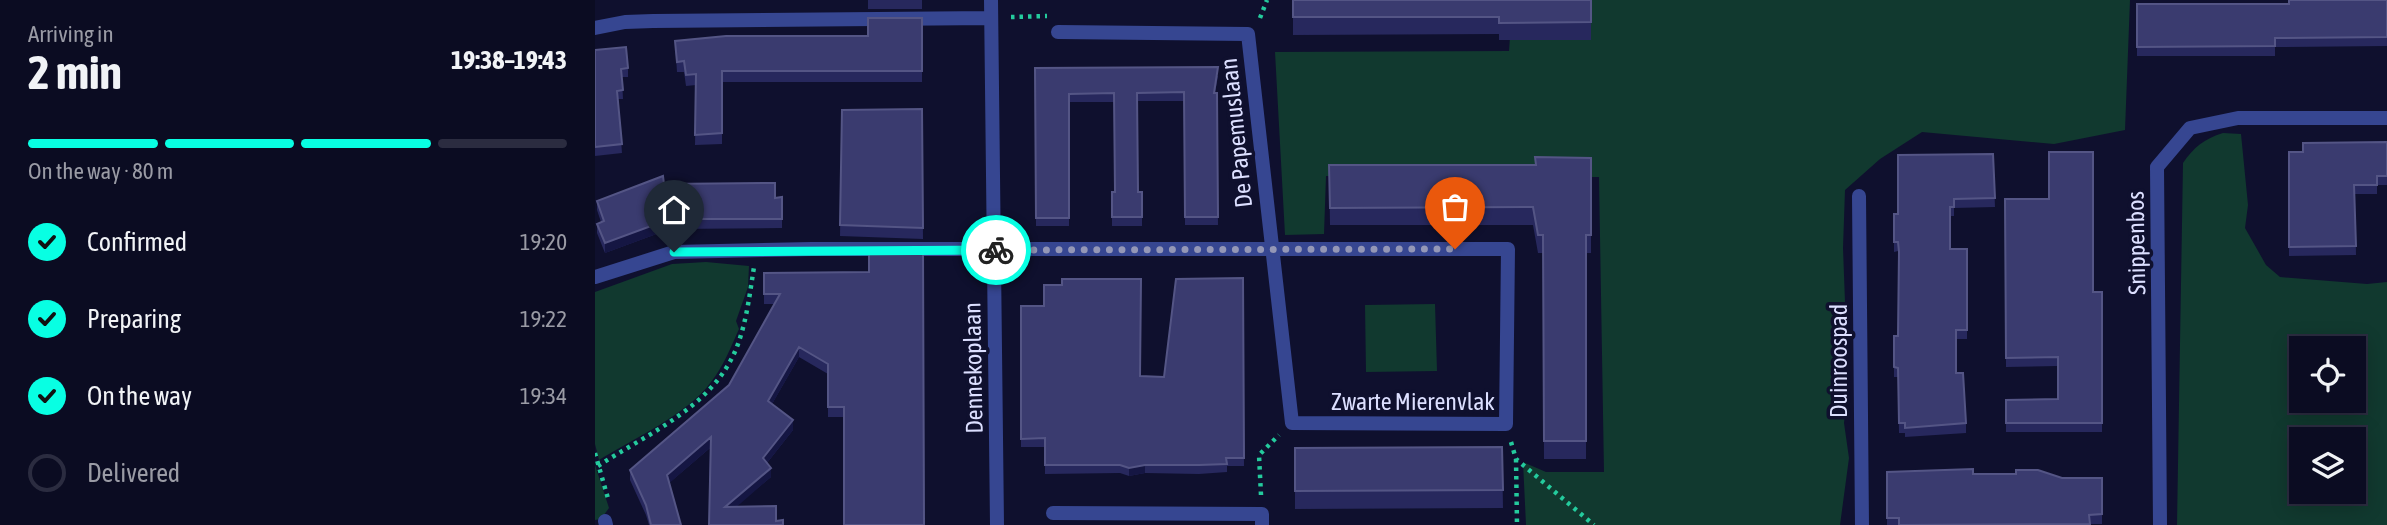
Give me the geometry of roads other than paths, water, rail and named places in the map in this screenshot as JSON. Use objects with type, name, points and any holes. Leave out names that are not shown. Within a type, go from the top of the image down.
[{"type":"street","name":"Dennekoplaan","points":[[991,0],[997,525]]},
{"type":"street","points":[[595,28],[625,22],[653,21],[991,18]]},
{"type":"street","name":"De Papemuslaan","points":[[1058,32],[1248,34],[1271,249]]},
{"type":"street","name":"Snippenbos","points":[[2160,525],[2157,167],[2190,128],[2238,118],[2387,118]]},
{"type":"street","name":"Duinroospad","points":[[1859,196],[1862,525]]},
{"type":"street","name":"Zwarte Mierenvlak","points":[[595,276],[674,252],[753,250],[994,250],[1271,249],[1508,249],[1506,424],[1292,423],[1271,249]]},
{"type":"street","points":[[1053,513],[1262,519]]}]
